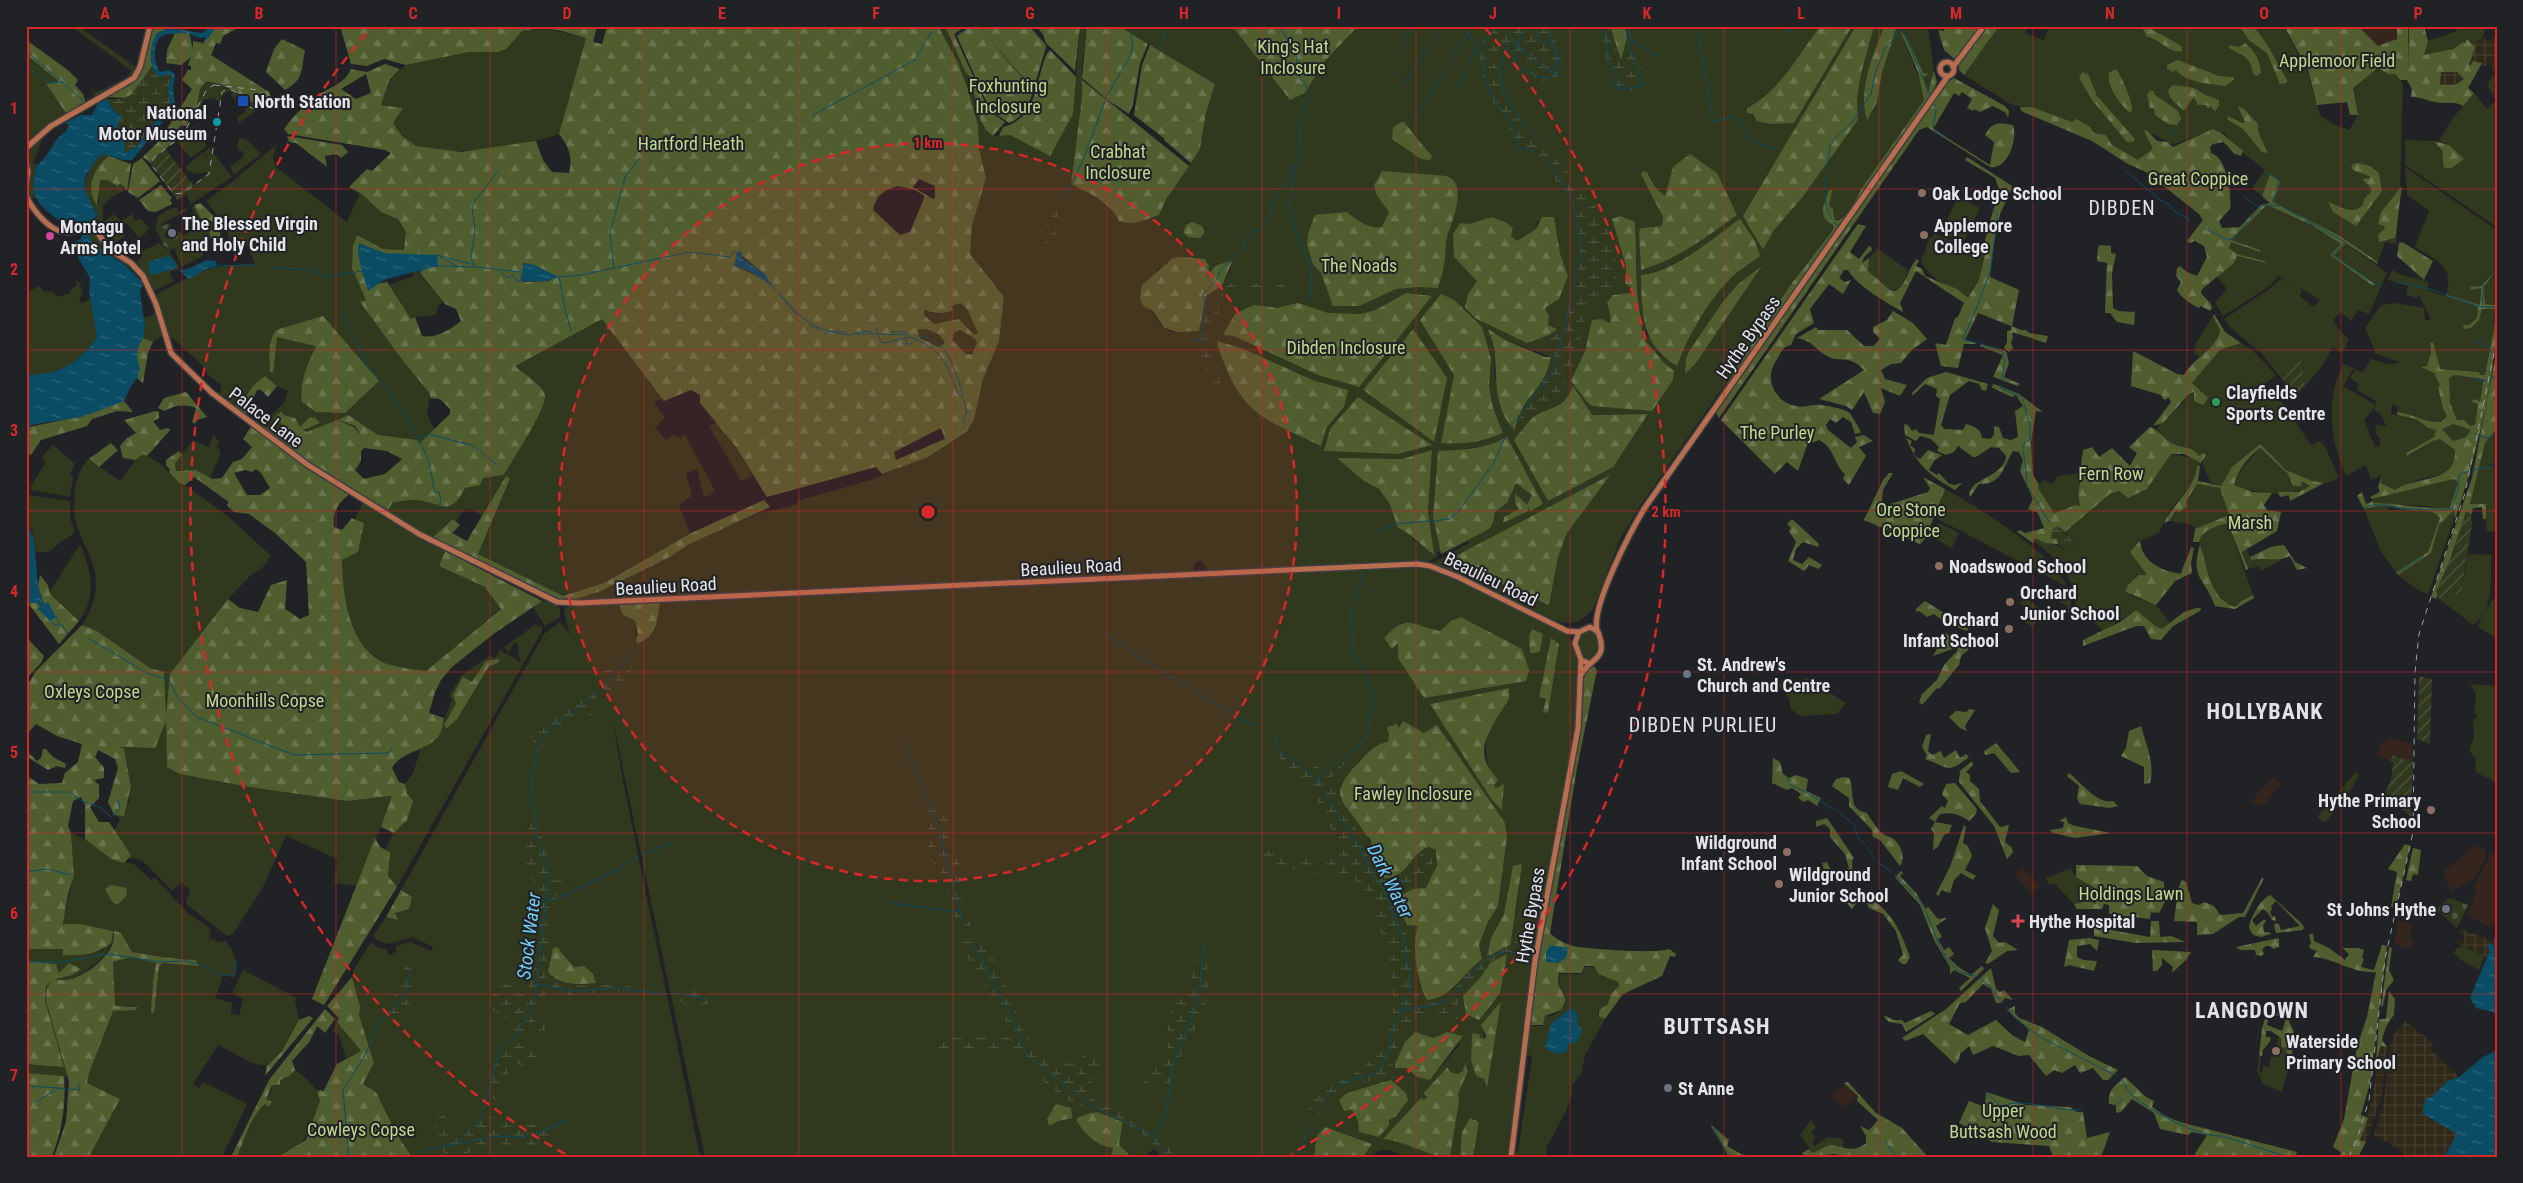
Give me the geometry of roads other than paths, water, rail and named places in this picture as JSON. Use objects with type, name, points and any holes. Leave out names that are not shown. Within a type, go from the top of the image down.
[{"type":"main road","points":[[26,148],[51,126],[134,78],[140,67],[150,26]]},
{"type":"main road","points":[[1961,56],[1940,66],[1941,73],[1948,76],[1952,74],[1953,66],[1961,56],[1984,26]]},
{"type":"main road","points":[[1947,62],[1953,66]]},
{"type":"main road","name":"Hythe Bypass","points":[[1938,90],[1941,73]]},
{"type":"main road","name":"Hythe Bypass","points":[[1596,630],[1598,610],[1624,545],[1644,509],[1948,76]]},
{"type":"main road","points":[[26,164],[28,171],[26,184]]},
{"type":"main road","name":"Palace Lane","points":[[26,196],[46,224],[54,230],[68,232],[85,229],[96,230],[109,249],[131,263],[143,276],[156,304],[171,353],[212,392],[308,465],[418,534],[542,596],[562,604]]},
{"type":"main road","name":"Beaulieu Road","points":[[562,604],[1419,564],[1430,566],[1458,577],[1566,631],[1579,632]]},
{"type":"main road","name":"Hythe Bypass","points":[[1586,628],[1598,610]]},
{"type":"main road","points":[[1580,678],[1590,664],[1596,661],[1601,649],[1601,642],[1596,630],[1586,628],[1579,632],[1575,643],[1581,660],[1590,664]]},
{"type":"main road","name":"Beaulieu Road","points":[[1566,631],[1575,643]]},
{"type":"main road","name":"Hythe Bypass","points":[[1510,1157],[1536,961],[1578,728],[1581,660]]},
{"type":"water","points":[[212,26],[217,26],[202,46],[206,37],[200,38],[190,34],[193,51],[189,33],[166,34],[159,38],[155,51],[156,64],[160,72],[169,70],[175,74],[173,90],[175,103],[159,127],[132,160],[123,160],[104,154],[92,166],[84,185],[98,215],[84,227],[81,223],[73,224],[69,228],[49,213],[38,201],[35,194],[33,186],[34,177],[37,166],[68,128],[69,125],[65,123],[81,115],[92,115],[98,103],[107,99],[114,111],[122,116],[115,131],[116,134],[123,136],[125,153],[137,146],[170,102],[168,88],[172,76],[167,74],[160,77],[153,69],[151,63],[153,41],[157,34],[169,29],[202,33]]},
{"type":"water","points":[[83,230],[86,230],[94,245],[126,266],[143,283],[140,292],[145,327],[143,338],[138,347],[137,358],[140,369],[124,401],[82,417],[35,424],[26,428],[26,374],[37,375],[67,366],[84,353],[97,337],[89,290],[90,278],[73,248],[76,241],[81,239]]},
{"type":"water","points":[[359,243],[384,253],[437,255],[438,266],[422,270],[420,273],[417,271],[384,280],[368,291],[359,260]]},
{"type":"water","points":[[738,251],[742,252],[742,258],[766,275],[768,280],[776,287],[749,271],[734,266]]},
{"type":"water","points":[[168,256],[174,260],[177,268],[153,275],[150,273],[148,262]]},
{"type":"water","points":[[207,260],[215,261],[218,266],[205,270],[189,279],[178,269],[185,270]]},
{"type":"water","points":[[524,263],[534,265],[558,277],[547,281],[520,281]]},
{"type":"water","points":[[26,520],[34,539],[38,586],[43,604],[48,602],[56,617],[50,621],[38,609],[40,606],[38,603],[26,603]]},
{"type":"water","points":[[2497,932],[2497,943],[2493,941]]},
{"type":"water","points":[[2489,943],[2496,946],[2497,943],[2497,1013],[2476,1008],[2470,998],[2490,950],[2487,948]]},
{"type":"water","points":[[1550,945],[1568,948],[1566,958],[1558,963],[1546,962],[1546,953]]},
{"type":"water","points":[[1571,1008],[1578,1014],[1577,1023],[1582,1030],[1577,1042],[1569,1044],[1566,1053],[1554,1053],[1545,1048],[1551,1024]]},
{"type":"water","points":[[2497,1050],[2497,1157],[2444,1157],[2457,1134],[2422,1113],[2426,1098],[2432,1097],[2447,1081],[2459,1077],[2483,1057]]},
{"type":"waterway","points":[[1106,97],[1131,55],[1133,41],[1128,26]]},
{"type":"waterway","points":[[1161,50],[1165,26]]},
{"type":"waterway","points":[[1206,344],[1200,340],[1206,308],[1203,294],[1216,281],[1221,269],[1243,248],[1245,239],[1253,232],[1262,228],[1272,213],[1271,207],[1298,160],[1302,114],[1308,95],[1306,85],[1300,79],[1296,56],[1280,26]]},
{"type":"waterway","points":[[1397,53],[1414,26]]},
{"type":"waterway","points":[[1403,85],[1441,26]]},
{"type":"waterway","points":[[1465,26],[1479,54]]},
{"type":"waterway","points":[[1497,26],[1482,46],[1485,79],[1495,102],[1513,127],[1518,147],[1534,151]]},
{"type":"waterway","points":[[1501,26],[1520,48],[1557,77],[1558,60],[1547,26]]},
{"type":"waterway","points":[[1525,26],[1516,50],[1514,64],[1539,77],[1551,78]]},
{"type":"waterway","points":[[1538,26],[1536,31],[1539,38],[1552,47]]},
{"type":"waterway","points":[[1606,26],[1607,51],[1623,90],[1638,86],[1641,77],[1629,47],[1626,30]]},
{"type":"waterway","points":[[1627,26],[1632,41],[1659,56]]},
{"type":"waterway","points":[[1697,26],[1712,115]]},
{"type":"waterway","points":[[1777,26],[1794,33]]},
{"type":"waterway","points":[[1827,168],[1830,146],[1837,136],[1851,124],[1871,94],[1875,74],[1885,48],[1896,37],[1898,26]]},
{"type":"waterway","points":[[1901,26],[1931,97]]},
{"type":"waterway","points":[[955,37],[969,27]]},
{"type":"waterway","points":[[927,40],[931,32]]},
{"type":"waterway","points":[[1414,118],[1468,33]]},
{"type":"waterway","points":[[1510,41],[1500,71],[1503,90],[1513,109],[1539,142]]},
{"type":"waterway","points":[[813,115],[915,60],[925,43]]},
{"type":"waterway","points":[[1551,70],[1559,58],[1553,45]]},
{"type":"waterway","points":[[1455,91],[1476,49]]},
{"type":"waterway","points":[[26,51],[86,103]]},
{"type":"waterway","points":[[26,66],[49,83],[64,82]]},
{"type":"waterway","points":[[1609,80],[1622,90]]},
{"type":"waterway","points":[[1639,85],[1646,84]]},
{"type":"waterway","points":[[1064,200],[1083,160],[1105,101]]},
{"type":"waterway","points":[[1933,102],[1935,107]]},
{"type":"waterway","points":[[1936,110],[1933,128],[1946,137]]},
{"type":"waterway","points":[[1712,117],[1713,122],[1735,116],[1752,141],[1775,150]]},
{"type":"waterway","points":[[2171,136],[2174,129]]},
{"type":"waterway","points":[[1507,431],[1551,375],[1566,325],[1581,250],[1577,218],[1571,196],[1555,171],[1540,156]]},
{"type":"waterway","points":[[623,185],[625,177],[640,158]]},
{"type":"waterway","points":[[1293,167],[1294,177],[1289,207],[1295,229],[1312,270],[1310,301]]},
{"type":"waterway","points":[[437,255],[475,265],[471,259],[475,230],[472,208],[475,201],[498,171]]},
{"type":"waterway","points":[[2126,171],[2160,200],[2171,206],[2173,210],[2190,220]]},
{"type":"waterway","points":[[1827,172],[1825,186],[1826,207],[1837,225]]},
{"type":"waterway","points":[[2266,172],[2279,180],[2272,203]]},
{"type":"waterway","points":[[614,268],[610,233],[622,188]]},
{"type":"waterway","points":[[2244,196],[2259,208]]},
{"type":"waterway","points":[[2204,228],[2228,240],[2232,239],[2263,205],[2281,206],[2345,242],[2332,255],[2377,285],[2380,284]]},
{"type":"waterway","points":[[1990,206],[1995,212]]},
{"type":"waterway","points":[[1975,312],[1990,272],[1998,216],[1996,214]]},
{"type":"waterway","points":[[558,277],[581,275],[690,252],[730,257],[734,251],[737,252]]},
{"type":"waterway","points":[[441,257],[457,266]]},
{"type":"waterway","points":[[218,266],[255,265]]},
{"type":"waterway","points":[[438,266],[476,267]]},
{"type":"waterway","points":[[271,267],[312,270],[326,277],[363,271]]},
{"type":"waterway","points":[[476,267],[520,272]]},
{"type":"waterway","points":[[500,271],[507,278],[513,275],[517,281],[520,281]]},
{"type":"waterway","points":[[559,277],[566,314]]},
{"type":"waterway","points":[[766,281],[776,290]]},
{"type":"waterway","points":[[2396,282],[2430,289],[2480,307],[2497,307]]},
{"type":"waterway","points":[[2482,307],[2484,283]]},
{"type":"waterway","points":[[779,293],[800,315],[815,326],[833,332],[853,334]]},
{"type":"waterway","points":[[779,294],[798,316]]},
{"type":"waterway","points":[[340,310],[364,357],[362,359],[398,404],[418,437],[426,455],[434,492],[439,492],[441,499],[439,507]]},
{"type":"waterway","points":[[1974,313],[1963,339],[1977,343]]},
{"type":"waterway","points":[[567,315],[571,332]]},
{"type":"waterway","points":[[810,325],[818,330],[817,326]]},
{"type":"waterway","points":[[878,328],[876,330],[881,342],[910,337],[920,341],[936,352],[946,366],[957,393],[963,397]]},
{"type":"waterway","points":[[825,334],[831,331],[846,332]]},
{"type":"waterway","points":[[855,333],[868,331],[872,333]]},
{"type":"waterway","points":[[891,332],[907,332]]},
{"type":"waterway","points":[[855,334],[875,334]]},
{"type":"waterway","points":[[878,334],[908,335]]},
{"type":"waterway","points":[[918,336],[929,338],[944,349],[953,366],[963,395]]},
{"type":"waterway","points":[[903,344],[908,344],[905,338]]},
{"type":"waterway","points":[[1193,340],[1199,340]]},
{"type":"waterway","points":[[2475,341],[2488,346],[2492,353]]},
{"type":"waterway","points":[[1981,344],[2003,352],[2005,363]]},
{"type":"waterway","points":[[2002,381],[2004,365]]},
{"type":"waterway","points":[[2490,379],[2497,376]]},
{"type":"waterway","points":[[2475,378],[2484,382],[2487,380]]},
{"type":"waterway","points":[[2001,385],[2000,388],[2021,397],[2024,402]]},
{"type":"waterway","points":[[964,400],[967,412],[963,420],[965,423]]},
{"type":"waterway","points":[[2024,404],[2030,426],[2030,439],[2026,442]]},
{"type":"waterway","points":[[420,439],[429,434],[474,446],[497,465]]},
{"type":"waterway","points":[[2479,436],[2487,438],[2497,434]]},
{"type":"waterway","points":[[1433,521],[1449,519],[1458,512],[1493,464],[1506,436]]},
{"type":"waterway","points":[[2023,449],[2025,442]]},
{"type":"waterway","points":[[2023,451],[2026,470]]},
{"type":"waterway","points":[[2472,470],[2497,465]]},
{"type":"waterway","points":[[2026,471],[2027,486],[2049,522]]},
{"type":"waterway","points":[[2364,508],[2382,505],[2423,510],[2452,509],[2459,485],[2459,475],[2469,471]]},
{"type":"waterway","points":[[1378,533],[1394,524],[1429,521]]},
{"type":"waterway","points":[[2398,572],[2424,556]]},
{"type":"waterway","name":"Dark Water","points":[[1353,602],[1362,582],[1363,568]]},
{"type":"waterway","name":"Dark Water","points":[[1318,779],[1361,743],[1369,733],[1371,693],[1364,670],[1352,650],[1352,606]]},
{"type":"waterway","points":[[56,617],[59,623]]},
{"type":"waterway","points":[[50,621],[55,625],[62,625],[68,634]]},
{"type":"waterway","points":[[1104,633],[1141,658],[1245,721],[1256,725]]},
{"type":"waterway","points":[[88,638],[147,673],[169,680],[176,695],[197,717],[294,755],[388,753],[393,747]]},
{"type":"waterway","name":"Stock Water","points":[[603,689],[610,678],[634,652]]},
{"type":"waterway","name":"Stock Water","points":[[414,1157],[424,1150],[453,1145],[477,1124],[481,1117],[499,1053],[504,1045],[520,1033],[519,1027],[534,1004],[549,875],[538,841],[534,809],[532,780],[537,749],[550,728],[598,690]]},
{"type":"waterway","points":[[1273,734],[1276,738],[1276,748]]},
{"type":"waterway","points":[[904,743],[937,823],[962,920]]},
{"type":"waterway","name":"Dark Water","points":[[1278,750],[1318,780],[1347,830],[1359,845],[1372,875],[1381,884],[1403,937],[1409,976],[1409,994],[1391,1033],[1390,1053],[1376,1074],[1357,1078],[1341,1085],[1333,1090],[1315,1111]]},
{"type":"waterway","points":[[1787,778],[1792,786],[1804,791],[1833,809]]},
{"type":"waterway","points":[[26,792],[69,792],[82,801],[102,808],[111,817],[120,809],[118,800]]},
{"type":"waterway","points":[[1836,810],[1852,823]]},
{"type":"waterway","points":[[1854,826],[1859,839],[1865,844]]},
{"type":"waterway","points":[[642,855],[673,842]]},
{"type":"waterway","points":[[1867,847],[1875,859]]},
{"type":"waterway","points":[[547,900],[555,900],[638,857]]},
{"type":"waterway","points":[[1878,863],[1892,872]]},
{"type":"waterway","points":[[26,872],[48,869],[70,875]]},
{"type":"waterway","points":[[1895,875],[1921,902]]},
{"type":"waterway","points":[[1384,892],[1409,879]]},
{"type":"waterway","points":[[892,903],[958,912]]},
{"type":"waterway","points":[[1922,904],[1947,959],[1964,974],[1975,976]]},
{"type":"waterway","points":[[973,944],[1013,1018],[1023,1048],[1029,1057],[1093,1106],[1149,1133],[1170,1157]]},
{"type":"waterway","points":[[1153,1137],[1165,1119],[1174,1063],[1200,988],[1203,944]]},
{"type":"waterway","points":[[1401,1011],[1435,1005],[1446,1001],[1493,955],[1501,952],[1520,953]]},
{"type":"waterway","points":[[1522,953],[1529,954]]},
{"type":"waterway","points":[[26,962],[62,962],[109,954],[160,962],[185,961],[202,965],[218,974],[234,976],[236,960]]},
{"type":"waterway","points":[[349,1157],[343,1090],[364,1057],[382,1018],[400,1002],[406,990],[411,968]]},
{"type":"waterway","points":[[1980,978],[2002,1002]]},
{"type":"waterway","points":[[536,984],[573,991],[616,988],[667,994]]},
{"type":"waterway","points":[[671,994],[679,993],[706,999]]},
{"type":"waterway","points":[[2006,1006],[2014,1017],[2040,1037],[2117,1076]]},
{"type":"waterway","points":[[2120,1078],[2139,1101],[2174,1122],[2200,1132],[2222,1136],[2288,1157]]},
{"type":"waterway","points":[[69,1089],[79,1090],[79,1084]]},
{"type":"waterway","points":[[26,1086],[58,1088]]},
{"type":"waterway","points":[[36,1102],[59,1088],[66,1089]]},
{"type":"waterway","points":[[1987,1094],[2001,1106],[2021,1103],[2082,1110]]},
{"type":"waterway","points":[[2117,1104],[2123,1099]]},
{"type":"waterway","points":[[454,1145],[494,1136],[522,1137],[543,1131],[567,1120]]},
{"type":"waterway","name":"Dark Water","points":[[1299,1157],[1309,1124]]},
{"type":"waterway","points":[[1714,1128],[1725,1149],[1733,1157]]},
{"type":"waterway","points":[[1885,1141],[1896,1157]]},
{"type":"railway","points":[[214,85],[259,90],[264,95],[264,102],[258,108],[253,108],[248,106],[234,91],[222,92],[209,174],[183,193],[174,194],[153,167],[153,159],[183,135],[207,89],[214,85]]},
{"type":"railway","points":[[2349,1157],[2369,1100],[2385,959],[2413,832],[2415,672],[2419,634],[2465,493],[2497,339]]},
{"type":"place","name":"North Station","points":[[243,101]]},
{"type":"place","name":"National Motor Museum","points":[[217,122]]},
{"type":"place","name":"Oak Lodge School","points":[[1922,193]]},
{"type":"place","name":"The Blessed Virgin and Holy Child","points":[[172,233]]},
{"type":"place","name":"Applemore College","points":[[1924,235]]},
{"type":"place","name":"Montagu Arms Hotel","points":[[50,236]]},
{"type":"place","name":"Clayfields Sports Centre","points":[[2216,402]]},
{"type":"place","name":"Noadswood School","points":[[1939,566]]},
{"type":"place","name":"Orchard Junior School","points":[[2010,602]]},
{"type":"place","name":"Orchard Infant School","points":[[2009,629]]},
{"type":"place","name":"St. Andrew's Church and Centre","points":[[1687,674]]},
{"type":"place","name":"Hythe Primary School","points":[[2431,810]]},
{"type":"place","name":"Wildground Infant School","points":[[1787,852]]},
{"type":"place","name":"Wildground Junior School","points":[[1779,884]]},
{"type":"place","name":"St Johns Hythe","points":[[2446,909]]},
{"type":"place","name":"Hythe Hospital","points":[[2018,921]]},
{"type":"place","name":"Waterside Primary School","points":[[2276,1051]]},
{"type":"place","name":"St Anne","points":[[1668,1088]]},
{"type":"district","name":"DIBDEN","points":[[2122,208]]},
{"type":"district","name":"HOLLYBANK","points":[[2265,711]]},
{"type":"district","name":"DIBDEN PURLIEU","points":[[1703,725]]},
{"type":"district","name":"LANGDOWN","points":[[2252,1010]]},
{"type":"district","name":"BUTTSASH","points":[[1717,1026]]},
{"type":"park label","name":"King's Hat Inclosure","points":[[1293,56]]},
{"type":"park label","name":"Applemoor Field","points":[[2337,60]]},
{"type":"park label","name":"Foxhunting Inclosure","points":[[1008,95]]},
{"type":"park label","name":"Hartford Heath","points":[[691,143]]},
{"type":"park label","name":"Crabhat Inclosure","points":[[1118,161]]},
{"type":"park label","name":"Great Coppice","points":[[2198,178]]},
{"type":"park label","name":"The Noads","points":[[1359,265]]},
{"type":"park label","name":"Dibden Inclosure","points":[[1346,347]]},
{"type":"park label","name":"The Purley","points":[[1777,432]]},
{"type":"park label","name":"Fern Row","points":[[2111,473]]},
{"type":"park label","name":"Ore Stone Coppice","points":[[1911,519]]},
{"type":"park label","name":"Marsh","points":[[2250,522]]},
{"type":"park label","name":"Oxleys Copse","points":[[92,691]]},
{"type":"park label","name":"Moonhills Copse","points":[[265,700]]},
{"type":"park label","name":"Fawley Inclosure","points":[[1413,793]]},
{"type":"park label","name":"Holdings Lawn","points":[[2131,893]]},
{"type":"park label","name":"Upper Buttsash Wood","points":[[2003,1120]]},
{"type":"park label","name":"Cowleys Copse","points":[[361,1129]]}]
